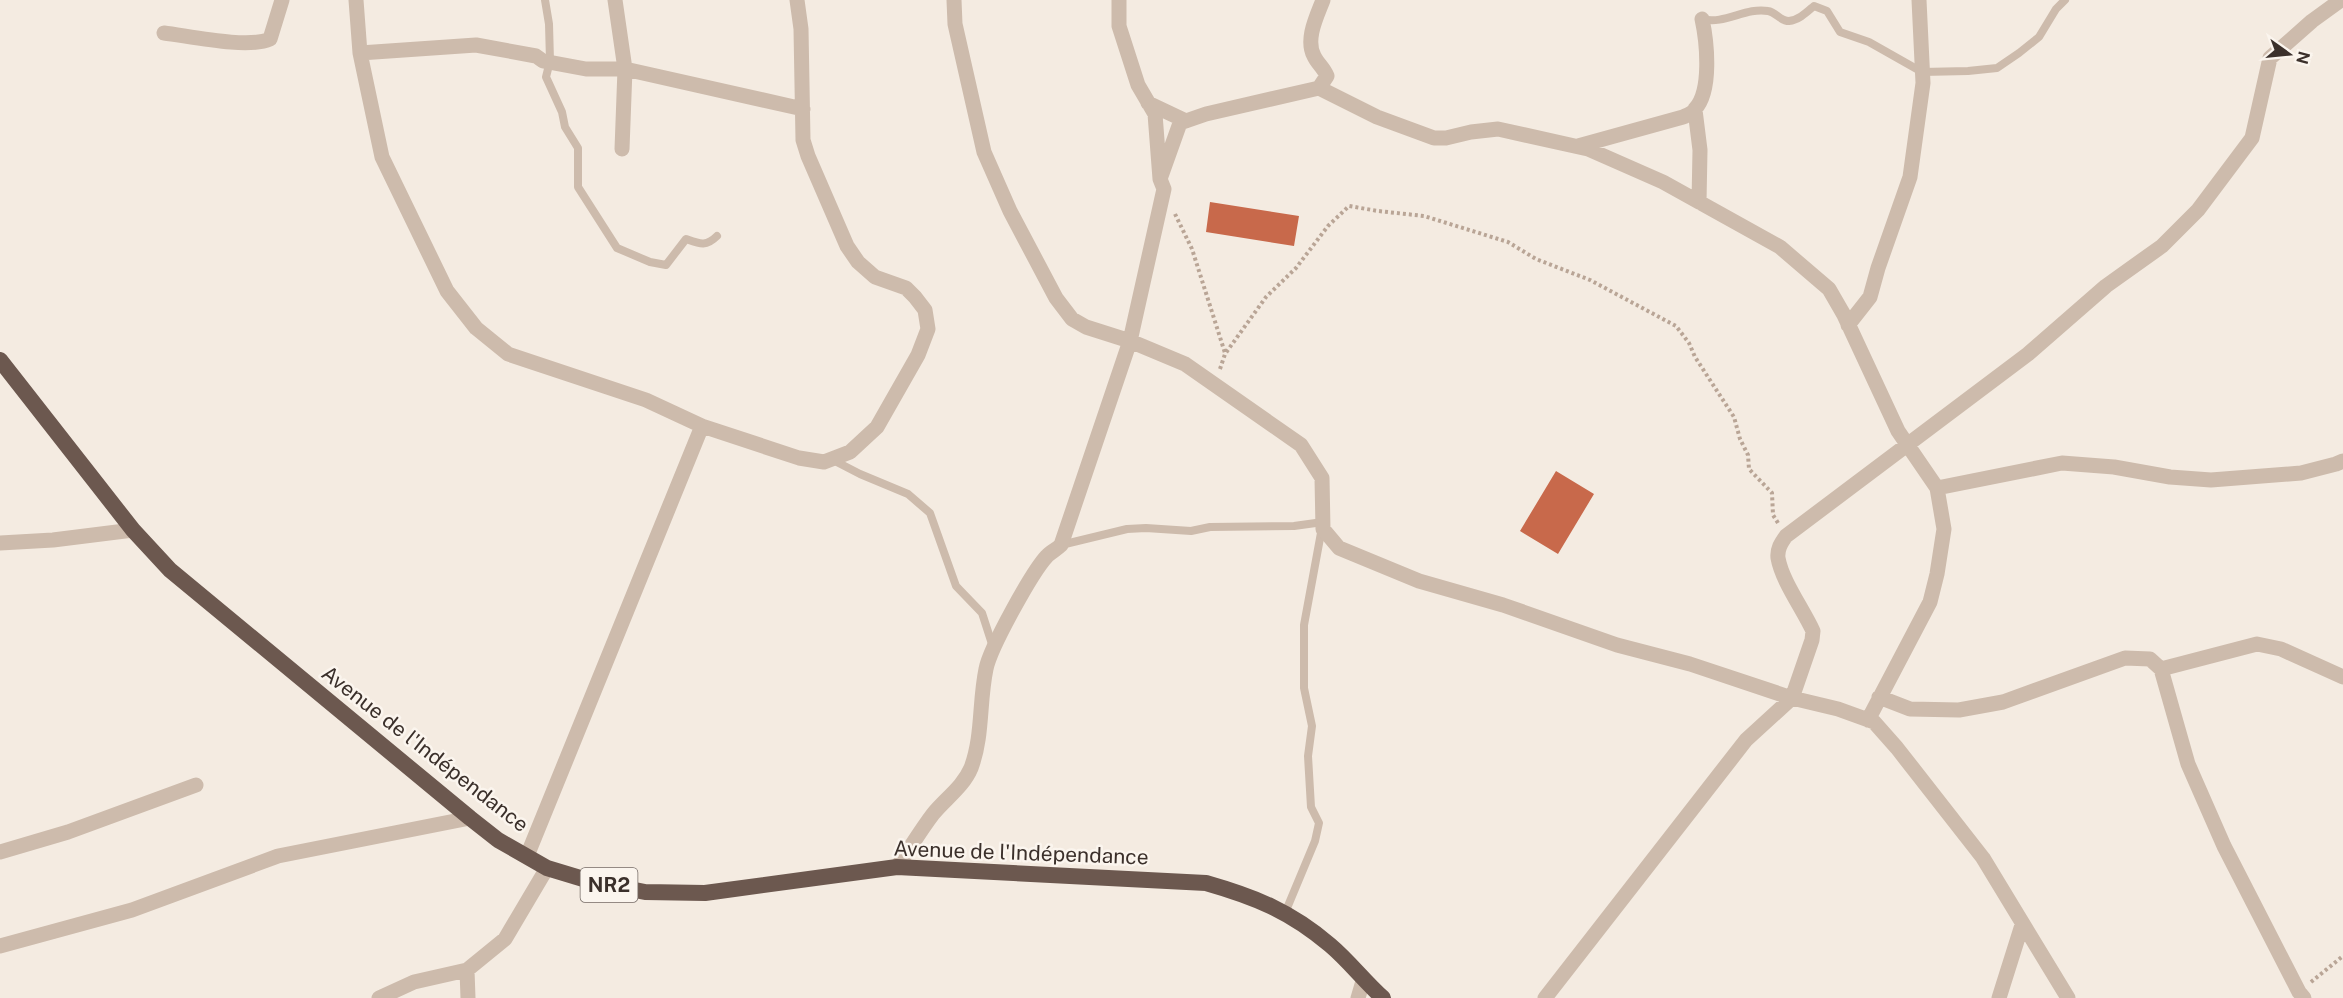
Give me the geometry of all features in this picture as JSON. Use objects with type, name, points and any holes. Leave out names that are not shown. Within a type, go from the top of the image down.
[{"type":"highway","name":"Avenue de l'Indépendance","points":[[0,360],[133,530],[170,570],[470,818],[498,840],[547,868],[590,881],[645,892],[705,893],[897,867],[1206,883],[1253,897],[1298,920],[1332,946],[1363,981],[1383,998]]},
{"type":"street","points":[[164,33],[231,42],[263,42],[270,39],[282,0]]},
{"type":"street","points":[[344,0],[357,6],[360,53],[382,157],[447,291],[476,328],[508,354],[646,400],[702,426],[799,458],[824,462],[850,452],[877,427],[918,355],[928,328],[925,310],[906,288],[875,277],[858,262],[847,246],[808,156],[803,140],[801,29],[797,0]]},
{"type":"street","points":[[615,0],[625,69],[622,149]]},
{"type":"street","points":[[954,0],[955,24],[984,152],[1010,211],[1056,298],[1072,319],[1086,327],[1130,341],[1185,364],[1301,445],[1322,478],[1323,529],[1339,548],[1419,581],[1503,605],[1617,645],[1690,664],[1874,722],[1898,748],[1983,858],[2067,998]]},
{"type":"street","points":[[1119,0],[1119,26],[1138,85],[1155,114],[1162,184]]},
{"type":"street","points":[[1319,88],[1327,76],[1314,56],[1312,35],[1323,0]]},
{"type":"street","points":[[1848,325],[1870,297],[1910,177],[1923,83],[1919,0]]},
{"type":"street","points":[[1545,998],[1746,740],[1792,698],[1813,631],[1782,569],[1778,556],[1780,545],[1786,536],[2028,354],[2106,286],[2162,246],[2198,210],[2252,138],[2270,58],[2312,21],[2341,0]]},
{"type":"street","points":[[1575,146],[1683,117],[1695,110],[1705,90],[1705,34],[1702,19]]},
{"type":"street","points":[[360,53],[476,45],[536,56],[543,61],[586,69],[625,69],[803,109]]},
{"type":"street","points":[[897,867],[934,813],[969,772],[980,733],[985,669],[993,646],[1036,572],[1047,556],[1061,545],[1130,341],[1162,184],[1180,123],[1206,114],[1319,88],[1377,117],[1434,138],[1498,129],[1588,149],[1663,182],[1780,247],[1829,289],[1898,431],[1937,488],[1944,529],[1930,602],[1868,720]]},
{"type":"street","points":[[1148,103],[1186,121]]},
{"type":"street","points":[[1695,110],[1700,150],[1699,202]]},
{"type":"street","points":[[527,856],[702,426]]},
{"type":"street","points":[[1937,488],[2061,463],[2114,467],[2169,477],[2211,480],[2301,473],[2343,461]]},
{"type":"street","points":[[0,543],[53,540],[133,530]]},
{"type":"street","points":[[2161,669],[2257,644],[2281,649],[2343,677]]},
{"type":"street","points":[[1879,697],[1910,709],[1959,710],[2003,702],[2125,658],[2150,659],[2161,669],[2192,774],[2224,846],[2302,995]]},
{"type":"street","points":[[0,852],[68,832],[196,785]]},
{"type":"street","points":[[0,946],[132,910],[278,856],[470,818]]},
{"type":"street","points":[[379,998],[414,982],[467,970],[506,939],[547,868]]},
{"type":"street","points":[[1999,998],[2022,925]]},
{"type":"street","points":[[467,970],[468,998]]},
{"type":"street","points":[[1358,998],[1363,981]]},
{"type":"lane","points":[[545,0],[549,24],[550,62],[546,77],[562,112],[565,127],[578,148],[578,187],[617,248],[650,262],[666,265],[686,239],[702,245],[710,243],[717,236]]},
{"type":"lane","points":[[1702,19],[1713,22],[1744,11],[1770,11],[1781,19],[1790,21],[1802,16],[1814,6],[1827,10],[1840,32],[1869,42],[1922,72],[1983,71],[1997,68],[2039,37],[2056,9],[2065,0]]},
{"type":"lane","points":[[831,459],[908,494],[930,513],[956,586],[982,613],[993,646]]},
{"type":"lane","points":[[1061,545],[1127,529],[1191,531],[1210,527],[1294,526],[1323,522],[1304,634],[1304,688],[1312,726],[1308,756],[1311,807],[1319,823],[1315,841],[1285,913]]},
{"type":"path","points":[[1162,184],[1192,249],[1225,354]]},
{"type":"path","points":[[1214,384],[1225,354],[1266,297],[1296,268],[1328,226],[1349,206],[1424,216],[1508,242],[1536,259],[1590,280],[1676,326],[1689,343],[1695,357],[1734,417],[1740,439],[1748,455],[1749,469],[1772,493],[1773,515],[1786,536]]},
{"type":"path","points":[[2302,995],[2343,956]]},
{"type":"building","points":[[1210,202],[1299,216],[1294,246],[1206,232]]},
{"type":"building","points":[[1556,471],[1594,494],[1558,554],[1520,531]]}]
